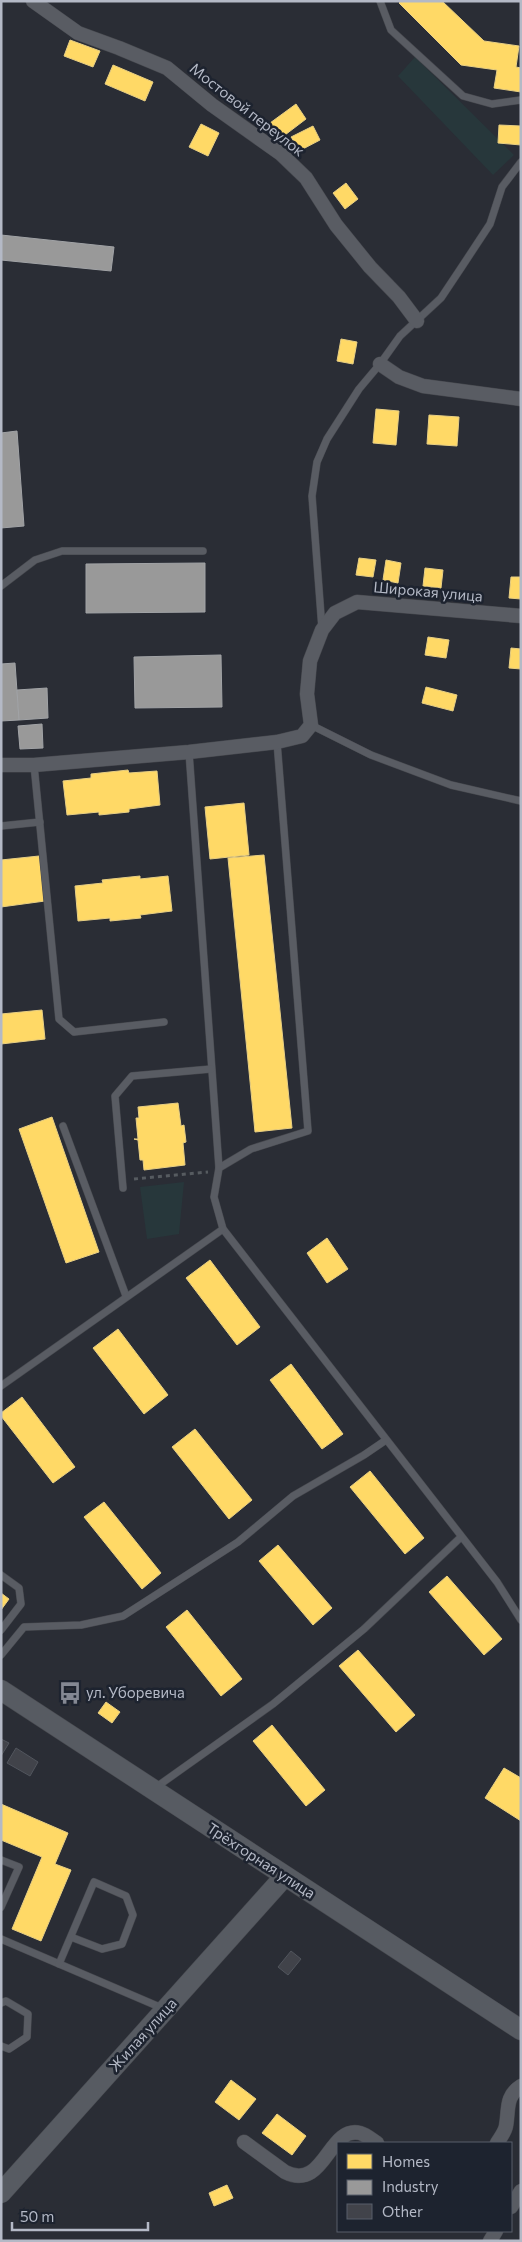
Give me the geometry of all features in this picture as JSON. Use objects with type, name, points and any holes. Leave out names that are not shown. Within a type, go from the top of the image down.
[{"type":"main road","name":"Трёхгорная улица","points":[[1,1690],[284,1877],[521,2030]]},
{"type":"main road","name":"Жилая улица","points":[[1,2193],[284,1877]]},
{"type":"street","name":"Мостовой переулок","points":[[33,1],[78,33],[167,68],[212,105],[281,154],[306,178],[336,225],[370,267],[399,296],[417,321]]},
{"type":"street","points":[[380,364],[399,377],[424,386],[521,399]]},
{"type":"street","name":"Широкая улица","points":[[311,725],[307,694],[310,661],[322,630],[335,613],[357,602],[521,616]]},
{"type":"street","points":[[1,766],[189,752],[277,742],[302,736],[311,725]]},
{"type":"street","points":[[498,2142],[506,2127],[508,2103],[516,2090],[521,2086]]},
{"type":"street","points":[[339,2142],[352,2132],[366,2135],[376,2142]]},
{"type":"street","points":[[244,2142],[293,2176],[312,2173],[337,2144]]},
{"type":"street","points":[[512,2205],[521,2191]]},
{"type":"lane","points":[[380,1],[391,30],[463,96],[492,104],[521,100]]},
{"type":"lane","points":[[322,630],[312,496],[317,462],[327,439],[359,388],[380,364],[400,336],[440,298],[462,268],[490,224],[502,187],[521,162]]},
{"type":"lane","points":[[1,586],[35,560],[62,550],[204,551]]},
{"type":"lane","points":[[311,725],[371,755],[451,785],[521,801]]},
{"type":"lane","points":[[218,1169],[251,1149],[308,1131],[277,742]]},
{"type":"lane","points":[[189,752],[218,1169],[214,1197],[223,1229],[461,1537],[498,1582],[521,1620]]},
{"type":"lane","points":[[34,765],[59,1019],[74,1032],[164,1022]]},
{"type":"lane","points":[[1,826],[40,822]]},
{"type":"lane","points":[[123,1184],[114,1096],[132,1076],[211,1069]]},
{"type":"lane","points":[[63,1126],[126,1296]]},
{"type":"lane","points":[[1,1386],[223,1229]]},
{"type":"lane","points":[[1,1655],[24,1627],[81,1625],[123,1616],[238,1542],[293,1496],[386,1440]]},
{"type":"lane","points":[[152,1790],[273,1704],[364,1629],[461,1537]]},
{"type":"lane","points":[[1,1575],[19,1588],[21,1604],[1,1630]]},
{"type":"lane","points":[[1,1860],[19,1867],[1,1907]]},
{"type":"lane","points":[[59,1964],[94,1882],[126,1896],[133,1915],[122,1944],[102,1949],[71,1937]]},
{"type":"lane","points":[[1,1939],[165,2009]]},
{"type":"lane","points":[[1,2003],[6,2001],[28,2014],[27,2037],[9,2049],[1,2046]]},
{"type":"path","points":[[123,1184],[218,1169]]},
{"type":"shaded area","points":[[415,57],[514,155],[493,175],[398,76]]},
{"type":"shaded area","points":[[184,1182],[179,1234],[147,1239],[140,1187]]},
{"type":"building: Homes","points":[[401,1],[442,1],[484,41],[519,46],[516,67],[521,68],[521,92],[494,88],[497,70],[461,65],[399,3]]},
{"type":"building: Homes","points":[[70,40],[100,51],[93,67],[64,56]]},
{"type":"building: Homes","points":[[113,65],[153,82],[145,101],[105,84]]},
{"type":"building: Homes","points":[[296,104],[306,119],[281,138],[270,123]]},
{"type":"building: Homes","points":[[201,124],[219,133],[208,156],[189,147]]},
{"type":"building: Homes","points":[[499,125],[521,126],[521,145],[498,143]]},
{"type":"building: Homes","points":[[313,126],[320,140],[299,151],[291,137]]},
{"type":"building: Homes","points":[[346,183],[358,199],[345,209],[333,193]]},
{"type":"building: Homes","points":[[341,339],[357,342],[353,364],[337,361]]},
{"type":"building: Homes","points":[[376,409],[399,411],[396,445],[373,443]]},
{"type":"building: Homes","points":[[429,415],[459,417],[457,446],[427,444]]},
{"type":"building: Homes","points":[[359,558],[376,560],[373,577],[356,575]]},
{"type":"building: Homes","points":[[386,560],[401,563],[398,583],[383,580]]},
{"type":"building: Homes","points":[[425,568],[443,570],[441,588],[423,586]]},
{"type":"building: Homes","points":[[511,577],[521,577],[521,599],[509,598]]},
{"type":"building: Homes","points":[[428,637],[449,640],[446,658],[425,655]]},
{"type":"building: Homes","points":[[511,648],[521,649],[521,669],[509,668]]},
{"type":"building: Homes","points":[[426,687],[457,695],[453,711],[422,703]]},
{"type":"building: Homes","points":[[128,770],[129,773],[157,771],[160,805],[129,809],[129,812],[99,815],[99,812],[67,815],[63,781],[91,778],[91,774]]},
{"type":"building: Homes","points":[[244,803],[249,855],[210,859],[205,807]]},
{"type":"building: Homes","points":[[264,855],[292,1128],[255,1132],[228,858]]},
{"type":"building: Homes","points":[[39,856],[45,901],[1,907],[1,860]]},
{"type":"building: Homes","points":[[140,876],[140,879],[168,876],[172,911],[140,915],[141,918],[110,921],[110,918],[78,921],[75,886],[103,883],[102,880]]},
{"type":"building: Homes","points":[[42,1010],[45,1039],[1,1044],[1,1014]]},
{"type":"building: Homes","points":[[178,1103],[181,1126],[184,1125],[186,1142],[183,1143],[185,1165],[144,1170],[143,1160],[140,1160],[138,1140],[134,1139],[138,1139],[136,1118],[139,1118],[138,1107]]},
{"type":"building: Homes","points":[[52,1117],[99,1252],[66,1263],[19,1129]]},
{"type":"building: Homes","points":[[327,1238],[348,1269],[327,1283],[307,1253]]},
{"type":"building: Homes","points":[[210,1260],[260,1327],[237,1345],[186,1278]]},
{"type":"building: Homes","points":[[118,1329],[168,1395],[144,1414],[93,1348]]},
{"type":"building: Homes","points":[[291,1364],[343,1434],[322,1449],[270,1380]]},
{"type":"building: Homes","points":[[22,1397],[75,1467],[53,1483],[1,1416],[1,1413]]},
{"type":"building: Homes","points":[[195,1429],[252,1500],[229,1519],[172,1447]]},
{"type":"building: Homes","points":[[370,1471],[424,1538],[405,1554],[350,1487]]},
{"type":"building: Homes","points":[[104,1502],[161,1573],[142,1589],[84,1517]]},
{"type":"building: Homes","points":[[278,1545],[332,1608],[313,1625],[259,1561]]},
{"type":"building: Homes","points":[[447,1576],[502,1639],[484,1655],[429,1592]]},
{"type":"building: Homes","points":[[1,1593],[9,1599],[1,1610]]},
{"type":"building: Homes","points":[[187,1610],[242,1679],[221,1696],[166,1627]]},
{"type":"building: Homes","points":[[358,1650],[415,1715],[396,1732],[339,1666]]},
{"type":"building: Homes","points":[[106,1702],[120,1712],[112,1723],[98,1713]]},
{"type":"building: Homes","points":[[272,1725],[325,1790],[306,1806],[253,1741]]},
{"type":"building: Homes","points":[[504,1768],[521,1778],[521,1821],[485,1798]]},
{"type":"building: Homes","points":[[1,1804],[68,1833],[55,1864],[71,1870],[41,1941],[12,1929],[42,1857],[1,1840]]},
{"type":"building: Homes","points":[[231,2080],[256,2099],[239,2120],[215,2102]]},
{"type":"building: Homes","points":[[277,2114],[306,2136],[292,2155],[262,2133]]},
{"type":"building: Homes","points":[[227,2185],[233,2198],[214,2206],[209,2193]]},
{"type":"building: Industry","points":[[1,235],[114,247],[111,271],[1,260]]},
{"type":"building: Industry","points":[[17,431],[24,526],[1,528],[1,433]]},
{"type":"building: Industry","points":[[205,563],[205,612],[86,613],[86,564]]},
{"type":"building: Industry","points":[[221,655],[222,707],[135,708],[134,657]]},
{"type":"building: Industry","points":[[15,663],[19,720],[1,721],[1,664]]},
{"type":"building: Industry","points":[[47,688],[48,718],[19,720],[17,690]]},
{"type":"building: Industry","points":[[42,724],[43,748],[20,749],[18,726]]},
{"type":"building: Other","points":[[1,1739],[9,1743],[1,1756]]},
{"type":"building: Other","points":[[16,1748],[38,1762],[30,1776],[7,1763]]},
{"type":"building: Other","points":[[291,1951],[301,1959],[288,1975],[278,1967]]},
{"type":"place","name":"ул. Уборевича","points":[[70,1693]]}]
